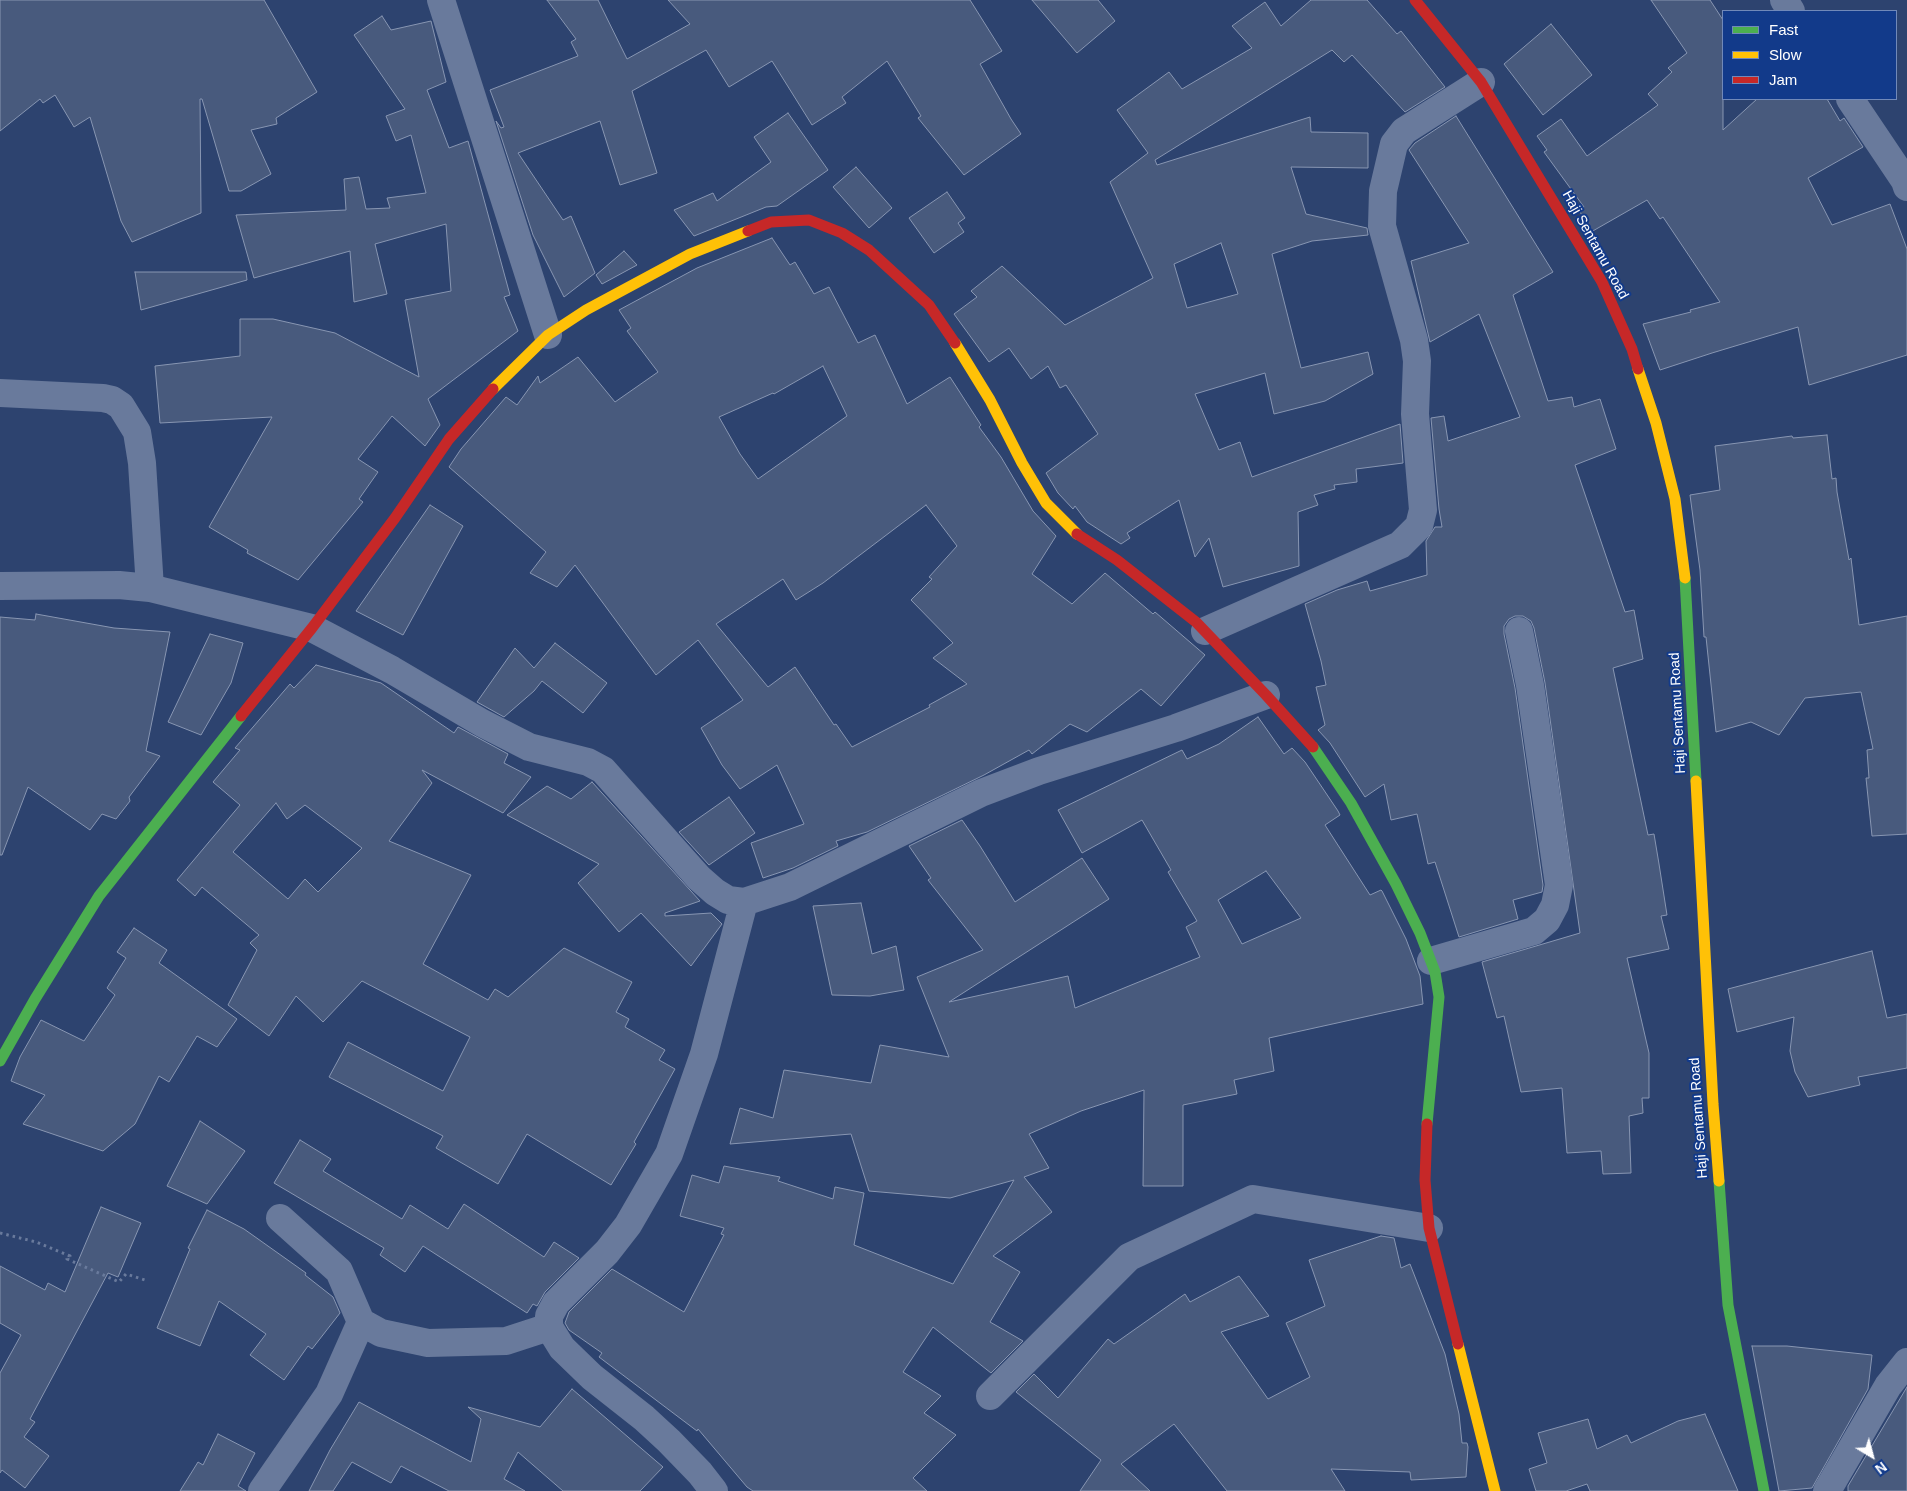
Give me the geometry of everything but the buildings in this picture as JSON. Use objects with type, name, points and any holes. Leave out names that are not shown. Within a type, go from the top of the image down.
[{"type":"street","points":[[441,0],[548,335]]},
{"type":"street","name":"Haji Sentamu Road","points":[[1415,0],[1482,82],[1602,282],[1632,349],[1656,423],[1675,498],[1686,581],[1712,1104],[1728,1305],[1764,1491]]},
{"type":"street","points":[[1205,631],[1400,545],[1419,526],[1423,510],[1415,414],[1417,361],[1414,340],[1382,226],[1383,191],[1394,144],[1404,131],[1482,82]]},
{"type":"street","points":[[1851,100],[1906,183]]},
{"type":"street","points":[[0,1061],[35,999],[99,896],[312,628],[395,518],[449,439],[496,384],[548,335],[586,310],[690,254],[772,222],[808,220],[842,233],[869,250],[929,306],[967,361],[990,400],[1022,463],[1046,503],[1058,518],[1076,534],[1117,560],[1196,622],[1266,695],[1317,752],[1351,803],[1396,884],[1420,932],[1435,972],[1439,997],[1427,1128],[1425,1180],[1429,1228],[1495,1491]]},
{"type":"street","points":[[0,393],[103,398],[112,400],[121,406],[137,432],[142,463],[150,588]]},
{"type":"street","points":[[0,586],[119,585],[150,588],[312,628],[392,670],[482,723],[529,747],[588,762],[603,770],[699,878],[728,900],[744,902],[790,887],[981,792],[1039,771],[1176,728],[1266,695]]},
{"type":"street","points":[[1431,962],[1534,931],[1547,920],[1555,905],[1559,885],[1530,685],[1519,631]]},
{"type":"street","points":[[714,1491],[700,1473],[669,1441],[644,1418],[592,1377],[562,1348],[549,1328],[549,1316],[556,1303],[607,1252],[628,1225],[669,1154],[704,1054],[744,902]]},
{"type":"street","points":[[990,1396],[1129,1257],[1252,1199],[1429,1228]]},
{"type":"street","points":[[280,1218],[339,1271],[361,1322],[380,1333],[428,1343],[506,1341],[549,1328]]},
{"type":"street","points":[[262,1491],[329,1394],[361,1322]]},
{"type":"street","points":[[1827,1491],[1888,1386],[1907,1362]]},
{"type":"path","points":[[0,1233],[36,1242],[70,1256],[67,1260],[119,1282],[126,1274],[145,1280]]},
{"type":"traffic: fast","points":[[1685,578],[1696,781]]},
{"type":"traffic: fast","points":[[0,1061],[35,999],[99,896],[241,716]]},
{"type":"traffic: fast","points":[[1313,747],[1351,803],[1396,884],[1420,933],[1435,972],[1439,997],[1427,1124]]},
{"type":"traffic: fast","points":[[1719,1181],[1728,1305],[1764,1491]]},
{"type":"traffic: slow","points":[[493,389],[548,335],[586,310],[690,254],[748,231]]},
{"type":"traffic: slow","points":[[955,343],[990,400],[1022,463],[1046,503],[1077,534]]},
{"type":"traffic: slow","points":[[1638,369],[1656,423],[1675,499],[1685,578]]},
{"type":"traffic: slow","points":[[1696,781],[1713,1104],[1719,1181]]},
{"type":"traffic: slow","points":[[1458,1344],[1495,1491]]},
{"type":"traffic: jam","points":[[1415,0],[1481,82],[1602,282],[1632,349],[1638,369]]},
{"type":"traffic: jam","points":[[748,231],[771,222],[809,220],[842,233],[869,250],[929,305],[955,343]]},
{"type":"traffic: jam","points":[[241,716],[312,628],[395,518],[449,439],[493,389]]},
{"type":"traffic: jam","points":[[1077,534],[1117,560],[1196,622],[1313,747]]},
{"type":"traffic: jam","points":[[1427,1124],[1425,1180],[1429,1228],[1458,1344]]}]
